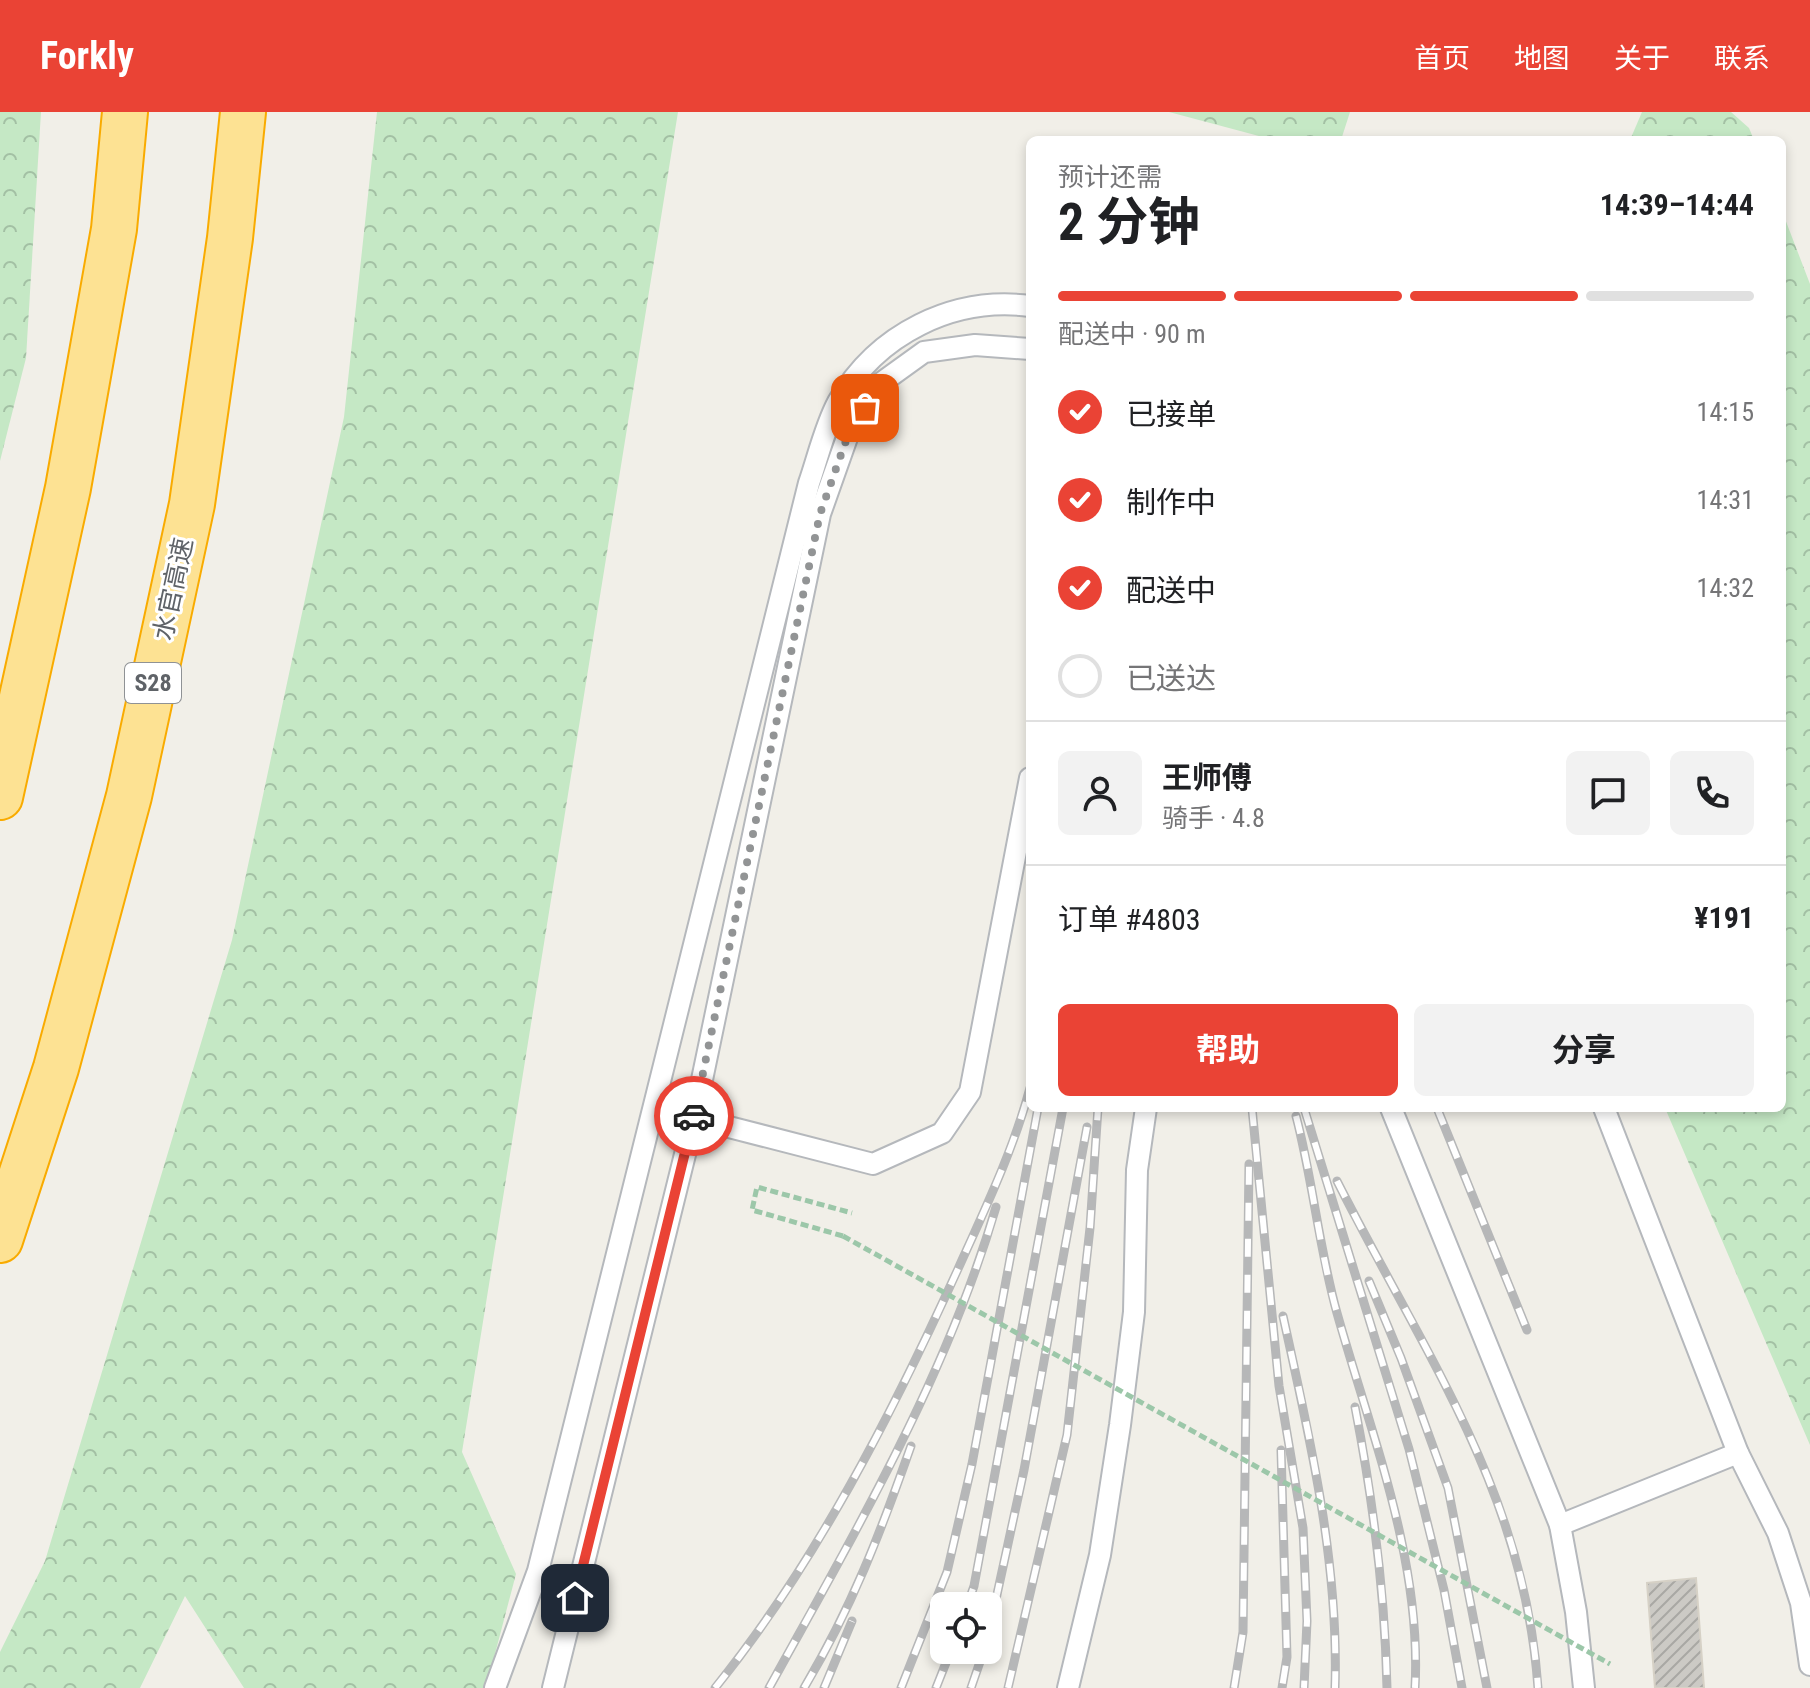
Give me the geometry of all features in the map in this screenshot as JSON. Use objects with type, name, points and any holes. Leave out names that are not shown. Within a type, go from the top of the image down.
[{"type":"highway","points":[[0,797],[68,488],[114,229],[125,112]]},
{"type":"highway","name":"水官高速","points":[[0,1240],[56,1068],[129,796],[185,535],[230,238],[243,112]]},
{"type":"lane","points":[[495,1688],[538,1571],[809,483],[838,402],[881,348],[935,315],[1005,303],[1026,306]]},
{"type":"lane","points":[[553,1688],[694,1118],[820,514],[849,432],[881,383],[924,352],[975,345],[1026,349]]},
{"type":"lane","points":[[694,1118],[873,1164],[942,1133],[970,1092],[1026,799]]},
{"type":"lane","points":[[1068,1688],[1100,1555],[1120,1425],[1134,1312],[1137,1170],[1145,1112]]},
{"type":"lane","points":[[1393,1112],[1560,1525],[1576,1612],[1584,1688]]},
{"type":"lane","points":[[1606,1112],[1738,1453],[1782,1547],[1801,1603],[1810,1665]]},
{"type":"lane","points":[[1560,1525],[1738,1453]]},
{"type":"path","points":[[852,1213],[757,1187],[752,1210],[843,1236],[1610,1664]]},
{"type":"green space","points":[[0,112],[41,112],[26,358],[0,461]]},
{"type":"green space","points":[[377,112],[678,112],[462,1452],[516,1574],[486,1688],[244,1688],[185,1596],[140,1688],[0,1688],[0,1652],[45,1561],[232,940],[344,417]]},
{"type":"green space","points":[[1169,112],[1350,112],[1342,136],[1259,136]]},
{"type":"green space","points":[[1642,112],[1731,112],[1749,128],[1752,136],[1632,136]]},
{"type":"green space","points":[[1786,221],[1810,284],[1810,1445],[1667,1112],[1786,1112]]},
{"type":"building","points":[[1696,1578],[1704,1688],[1655,1688],[1647,1583]]},
{"type":"railway","points":[[715,1688],[752,1640],[819,1539],[879,1432],[933,1324],[988,1202],[1026,1100]]},
{"type":"railway","points":[[901,1688],[947,1572],[972,1464],[1037,1112]]},
{"type":"railway","points":[[972,1592],[1062,1112]]},
{"type":"railway","points":[[1008,1688],[1067,1435],[1090,1228],[1098,1112]]},
{"type":"railway","points":[[1252,1112],[1279,1386],[1303,1528],[1307,1621],[1304,1688]]},
{"type":"railway","points":[[1305,1112],[1409,1449],[1444,1590],[1462,1688]]},
{"type":"railway","points":[[1439,1112],[1527,1330]]},
{"type":"railway","points":[[1296,1116],[1331,1289],[1402,1545],[1411,1592],[1415,1688]]},
{"type":"railway","points":[[998,1592],[1024,1470],[1087,1127]]},
{"type":"railway","points":[[1234,1688],[1243,1632],[1249,1164]]},
{"type":"railway","points":[[1337,1181],[1435,1364],[1491,1486],[1513,1550],[1529,1617],[1538,1688]]},
{"type":"railway","points":[[769,1688],[865,1512],[925,1393],[952,1332],[996,1207]]},
{"type":"railway","points":[[1369,1281],[1401,1358],[1448,1488],[1487,1688]]},
{"type":"railway","points":[[1283,1316],[1321,1501],[1332,1594],[1335,1688]]},
{"type":"railway","points":[[1355,1407],[1377,1547],[1387,1688]]},
{"type":"railway","points":[[804,1688],[864,1570],[911,1446]]},
{"type":"railway","points":[[1281,1450],[1287,1657],[1282,1688]]},
{"type":"railway","points":[[824,1688],[852,1621]]},
{"type":"railway","points":[[936,1688],[945,1664]]},
{"type":"railway","points":[[971,1688],[979,1664]]},
{"type":"way so far","points":[[694,1116],[820,514],[849,432],[865,408]]},
{"type":"route","points":[[575,1598],[694,1116]]}]
